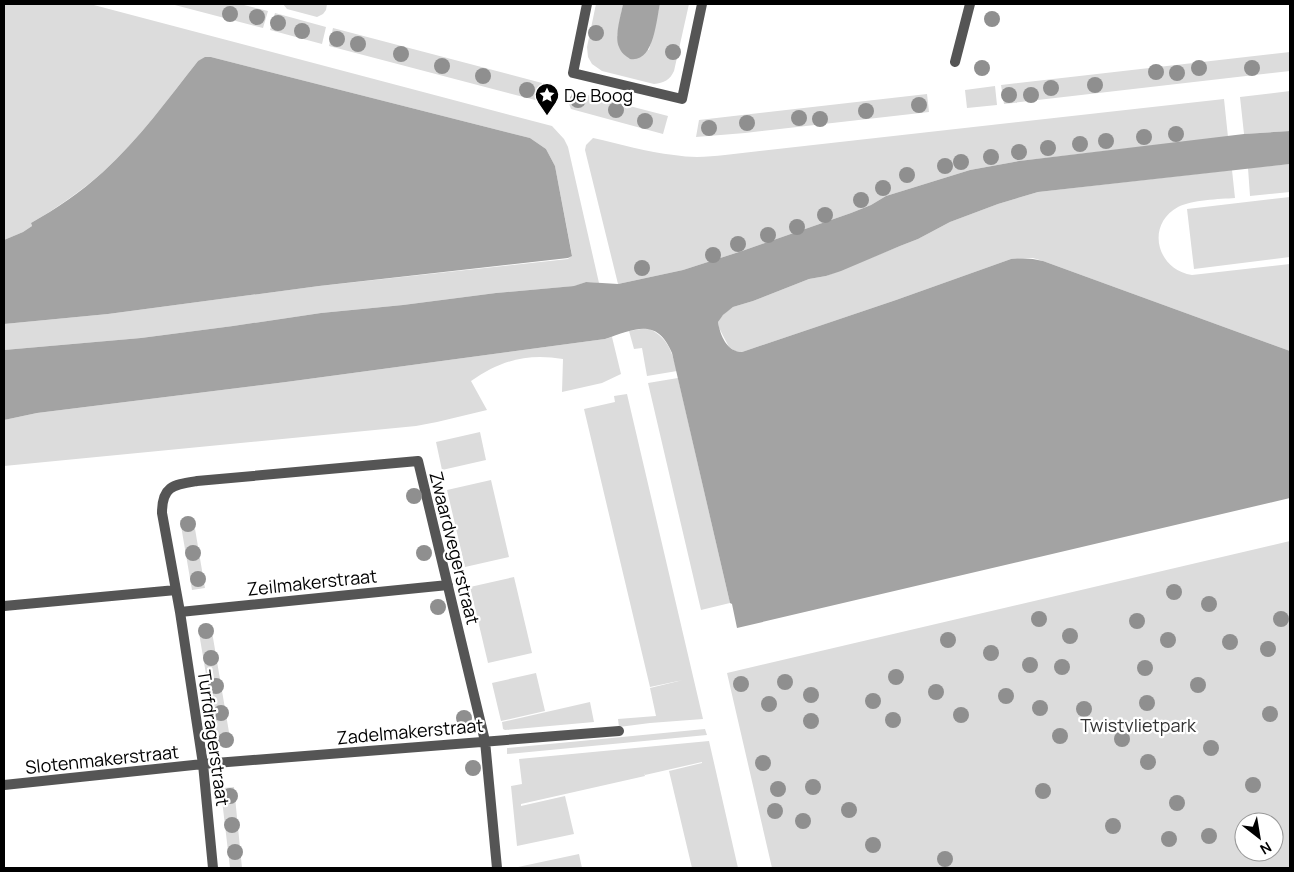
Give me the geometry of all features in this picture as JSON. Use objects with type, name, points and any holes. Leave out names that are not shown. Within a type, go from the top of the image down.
[{"type":"street","points":[[587,4],[573,73],[682,99],[702,4]]},
{"type":"street","points":[[955,62],[970,4]]},
{"type":"street","name":"Zwaardvegerstraat","points":[[180,612],[162,513],[162,501],[167,491],[179,484],[197,481],[418,460],[485,741],[498,868]]},
{"type":"street","name":"Zeilmakerstraat","points":[[180,612],[448,585]]},
{"type":"street","points":[[4,606],[176,590]]},
{"type":"street","name":"Turfdragerstraat","points":[[180,612],[203,764],[213,868]]},
{"type":"street","name":"Zadelmakerstraat","points":[[203,764],[619,731]]},
{"type":"street","name":"Slotenmakerstraat","points":[[4,785],[203,764]]},
{"type":"green space","points":[[4,4],[90,4],[552,126],[564,139],[568,147],[599,283],[586,282],[575,286],[321,313],[141,338],[4,350],[4,324],[108,314],[319,286],[568,259],[572,255],[555,166],[546,149],[530,138],[211,57],[198,61],[141,132],[103,172],[68,199],[31,223],[32,226],[4,240]]},
{"type":"green space","points":[[171,4],[240,4],[268,11],[263,28]]},
{"type":"green space","points":[[283,4],[327,4],[323,14],[317,17],[287,9]]},
{"type":"green space","points":[[596,4],[623,4],[617,36],[649,50],[660,4],[689,4],[674,71],[669,79],[654,84],[602,71],[592,64],[588,57],[587,47]]},
{"type":"green space","points":[[275,13],[326,27],[322,44],[270,30]]},
{"type":"green space","points":[[333,28],[542,83],[539,101],[329,46]]},
{"type":"green space","points":[[1290,52],[1290,71],[1004,104],[1001,85]]},
{"type":"green space","points":[[995,86],[997,105],[967,108],[965,90]]},
{"type":"green space","points":[[572,91],[668,116],[663,134],[571,109],[569,104]]},
{"type":"green space","points":[[1290,91],[1290,131],[1244,134],[1240,97]]},
{"type":"green space","points":[[927,94],[929,112],[696,137],[699,120]]},
{"type":"green space","points":[[1224,99],[1228,137],[1019,161],[970,170],[886,196],[871,205],[851,213],[742,251],[683,270],[618,284],[585,150],[586,145],[593,138],[664,154],[687,157],[712,156]]},
{"type":"green space","points":[[1290,164],[1290,192],[1250,196],[1248,168]]},
{"type":"green space","points":[[1232,170],[1235,198],[1198,201],[1178,207],[1168,215],[1161,225],[1159,235],[1163,256],[1170,265],[1192,275],[1290,264],[1290,351],[1033,258],[1011,259],[742,352],[735,351],[729,347],[719,328],[718,322],[720,318],[733,307],[809,279],[826,276],[918,239],[950,222],[998,204],[1038,192]]},
{"type":"green space","points":[[1290,197],[1290,257],[1194,269],[1187,209]]},
{"type":"green space","points":[[647,328],[659,335],[668,345],[677,371],[647,376],[642,348],[634,349],[629,331]]},
{"type":"green space","points":[[612,337],[621,374],[602,383],[562,392],[563,359],[538,357],[515,360],[493,368],[471,381],[487,410],[437,422],[416,426],[4,466],[4,420],[37,413],[286,382]]},
{"type":"green space","points":[[678,378],[730,603],[701,610],[648,383]]},
{"type":"green space","points":[[627,394],[703,719],[619,727],[618,719],[656,716],[650,688],[683,680],[650,687],[584,409],[615,402],[614,396]]},
{"type":"green space","points":[[480,432],[486,460],[442,470],[436,442]]},
{"type":"green space","points":[[491,480],[509,557],[465,567],[447,490]]},
{"type":"green space","points":[[193,517],[205,588],[192,590],[180,520]]},
{"type":"green space","name":"Twistvlietpark","points":[[1290,541],[1290,868],[772,868],[727,673]]},
{"type":"green space","points":[[514,577],[532,653],[488,663],[470,587]]},
{"type":"green space","points":[[211,626],[231,744],[220,745],[218,735],[215,735],[199,633],[201,633],[200,628]]},
{"type":"green space","points":[[536,673],[545,711],[501,721],[492,683]]},
{"type":"green space","points":[[590,702],[594,722],[503,729],[502,722]]},
{"type":"green space","points":[[705,729],[707,735],[507,754],[507,748]]},
{"type":"green space","points":[[709,741],[738,868],[692,868],[669,771],[702,762],[645,775],[644,773],[645,776],[521,804],[521,806],[565,796],[574,834],[517,846],[511,786],[522,784],[519,759]]},
{"type":"green space","points":[[234,787],[242,868],[230,868],[222,800],[224,799],[223,788]]},
{"type":"green space","points":[[579,854],[582,868],[518,868],[518,867]]},
{"type":"shaded area","points":[[623,4],[660,4],[649,48],[638,58],[630,59],[627,57],[621,51],[618,43]]},
{"type":"shaded area","points":[[205,57],[530,138],[546,149],[555,166],[572,256],[568,258],[319,286],[108,314],[4,324],[4,240],[32,226],[31,223],[68,200],[103,172],[141,132],[198,61]]},
{"type":"shaded area","points":[[1290,131],[1290,164],[1038,192],[998,204],[950,222],[918,239],[841,271],[809,279],[733,307],[718,322],[720,332],[728,346],[742,352],[1011,259],[1027,258],[1043,261],[1290,351],[1290,498],[737,628],[672,353],[666,342],[659,334],[652,330],[635,330],[605,339],[37,413],[4,420],[4,350],[141,338],[321,313],[574,286],[586,282],[618,284],[683,270],[742,251],[851,213],[871,205],[886,196],[970,170],[1019,161],[1244,134]]},
{"type":"place","name":"De Boog","points":[[547,116]]}]
